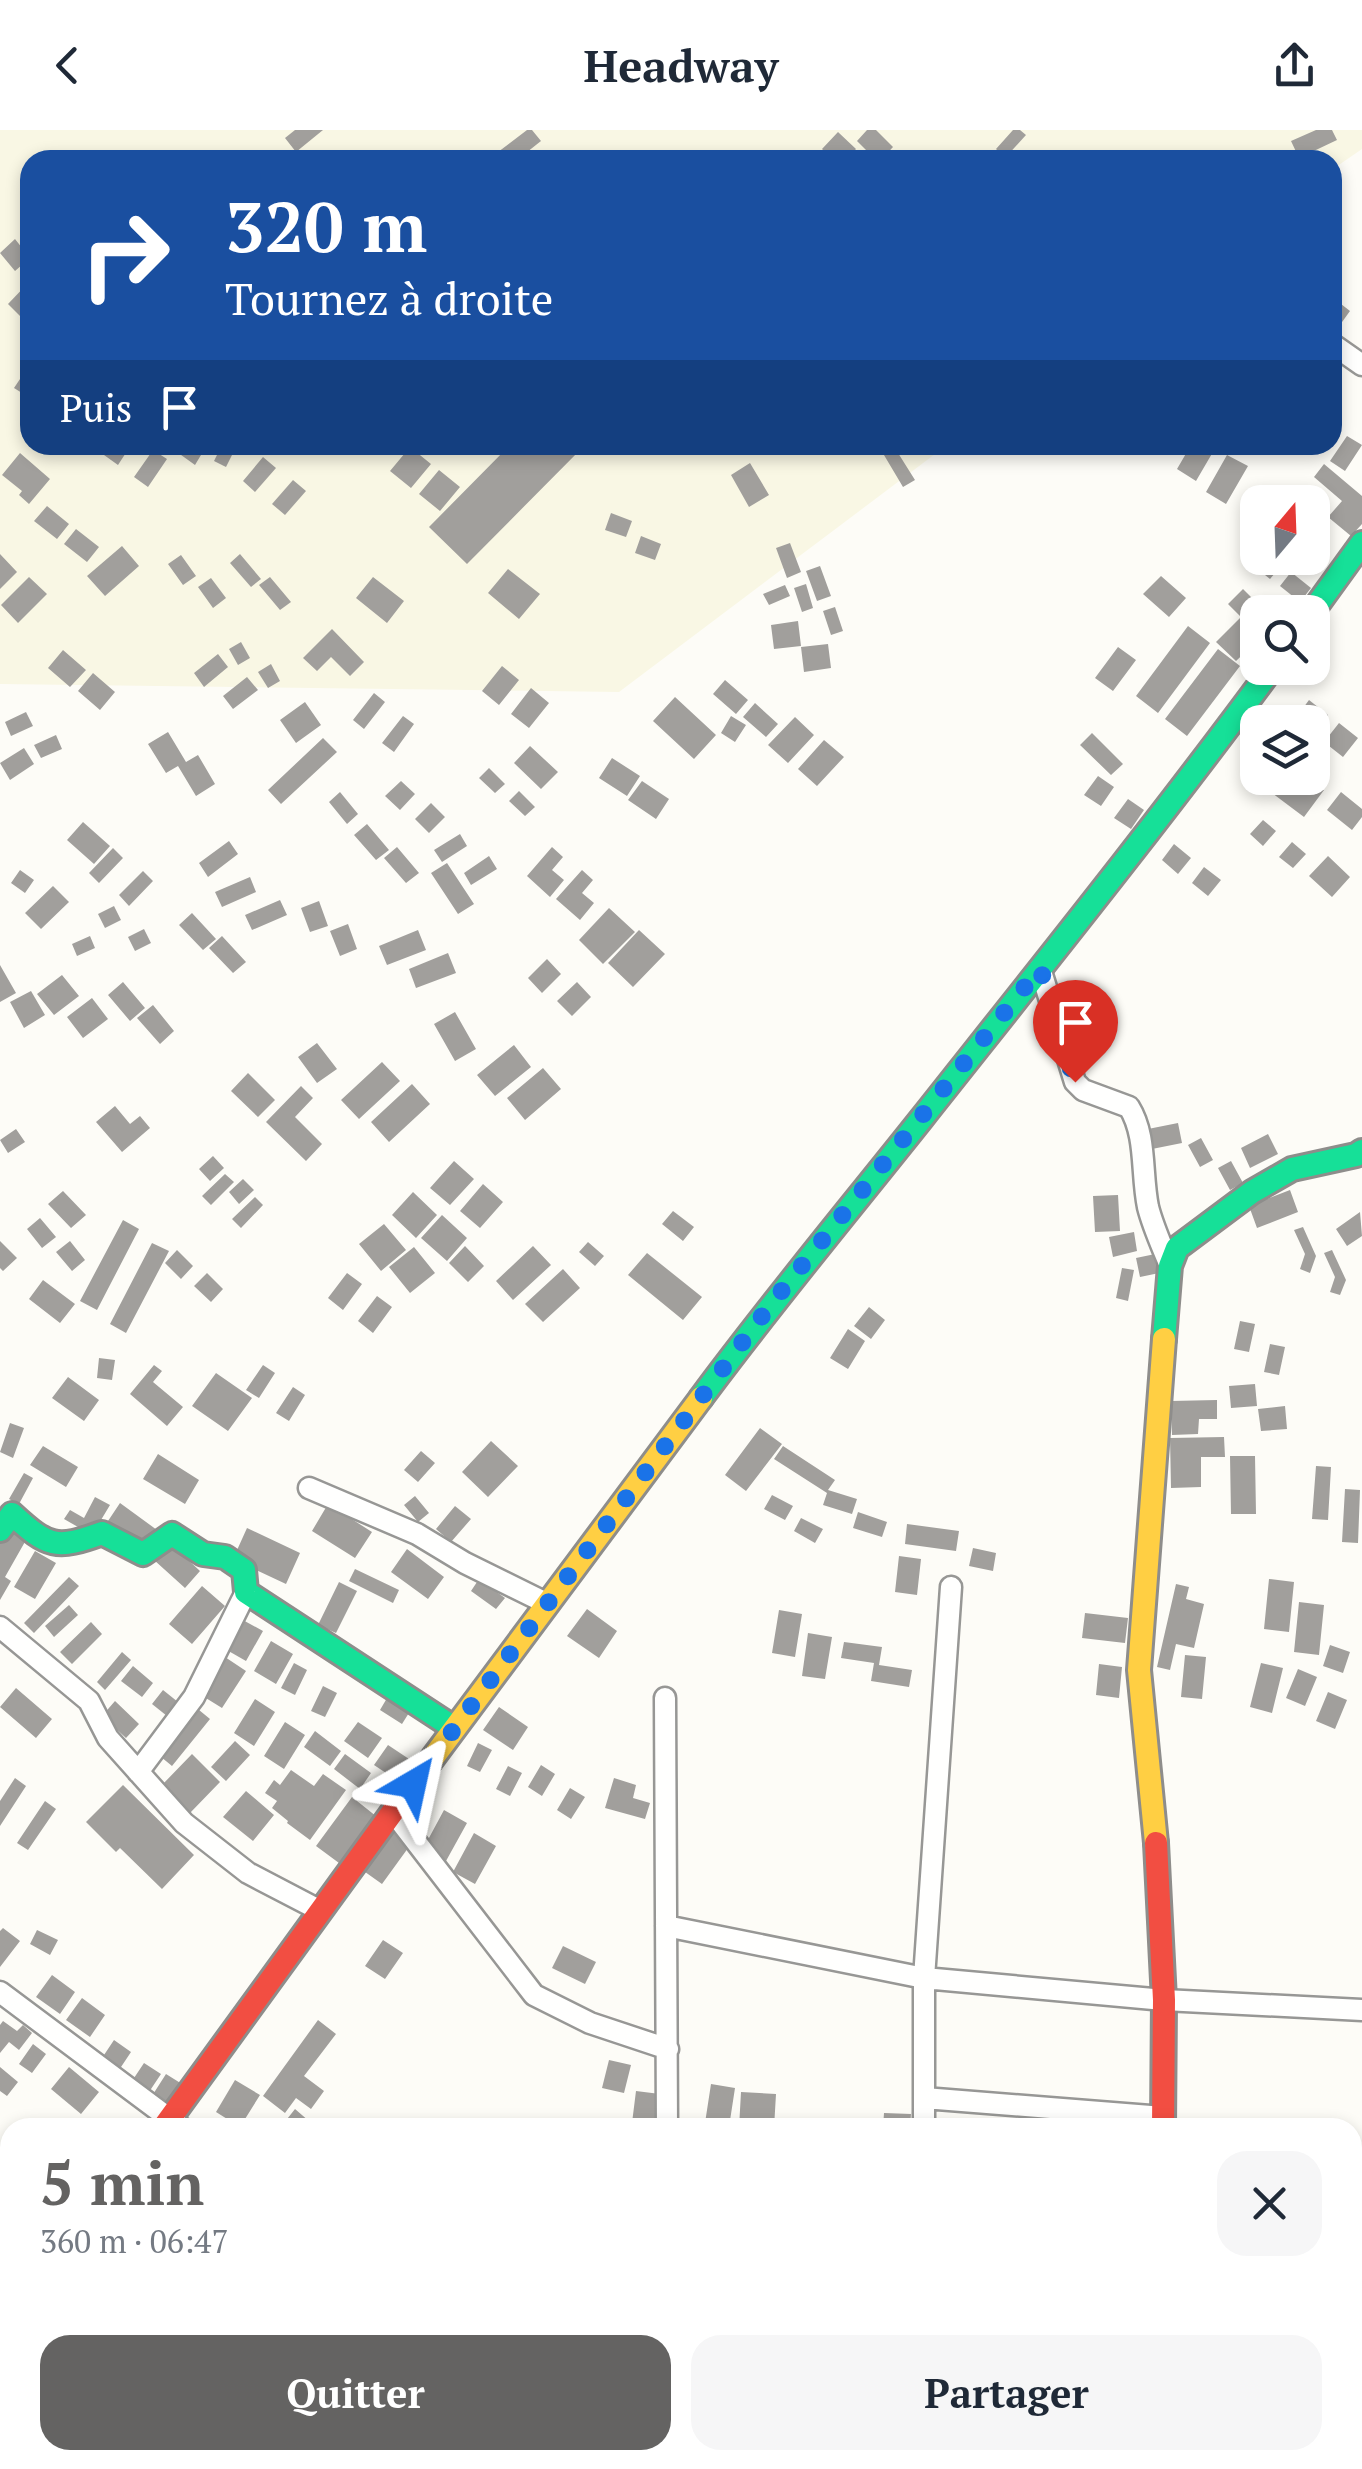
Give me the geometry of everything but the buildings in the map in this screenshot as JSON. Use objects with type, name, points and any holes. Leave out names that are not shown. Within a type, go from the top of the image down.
[{"type":"main road","points":[[1324,595],[1362,544]]},
{"type":"main road","points":[[177,2118],[320,1910],[768,1308],[1205,759],[1259,685]]},
{"type":"main road","points":[[1163,2118],[1164,2000],[1157,1851],[1139,1670],[1170,1266],[1176,1248],[1252,1192],[1292,1169],[1362,1151]]},
{"type":"main road","points":[[0,1530],[12,1514],[42,1542],[64,1546],[102,1533],[143,1554],[172,1534],[203,1554],[225,1557],[244,1570],[246,1592],[454,1728]]},
{"type":"street","points":[[1040,968],[1075,1082],[1083,1090],[1129,1106],[1136,1118],[1148,1205],[1170,1266]]},
{"type":"street","points":[[309,1488],[417,1534],[548,1604]]},
{"type":"street","points":[[924,2118],[924,1978],[951,1586]]},
{"type":"street","points":[[138,1772],[194,1697],[246,1592]]},
{"type":"street","points":[[0,1628],[88,1701],[108,1738],[184,1824],[248,1872],[320,1910]]},
{"type":"street","points":[[665,1698],[667,2118]]},
{"type":"street","points":[[393,1812],[534,1995],[590,2023],[668,2049]]},
{"type":"street","points":[[666,1926],[924,1978],[1164,2000],[1362,2010]]},
{"type":"street","points":[[0,1992],[163,2118]]},
{"type":"street","points":[[924,2098],[1123,2118]]},
{"type":"shaded area","points":[[0,130],[1362,130],[1362,149],[1342,163],[1342,150],[20,150],[20,455],[934,455],[619,692],[0,684]]},
{"type":"traffic: fast","points":[[1324,595],[1362,543]]},
{"type":"traffic: fast","points":[[701,1398],[1259,685]]},
{"type":"traffic: fast","points":[[1164,1339],[1170,1266],[1177,1248],[1252,1192],[1292,1169],[1362,1151]]},
{"type":"traffic: fast","points":[[0,1530],[12,1514],[53,1542],[74,1542],[102,1533],[143,1554],[172,1534],[203,1554],[225,1557],[244,1570],[246,1592],[454,1728]]},
{"type":"traffic: slow","points":[[1156,1843],[1139,1670],[1164,1339]]},
{"type":"traffic: slow","points":[[394,1810],[701,1398]]},
{"type":"traffic: jam","points":[[170,2118],[394,1810]]},
{"type":"traffic: jam","points":[[1156,1843],[1164,2000],[1163,2118]]},
{"type":"route","points":[[413,1784],[768,1308],[1040,968],[1075,1082]]}]
